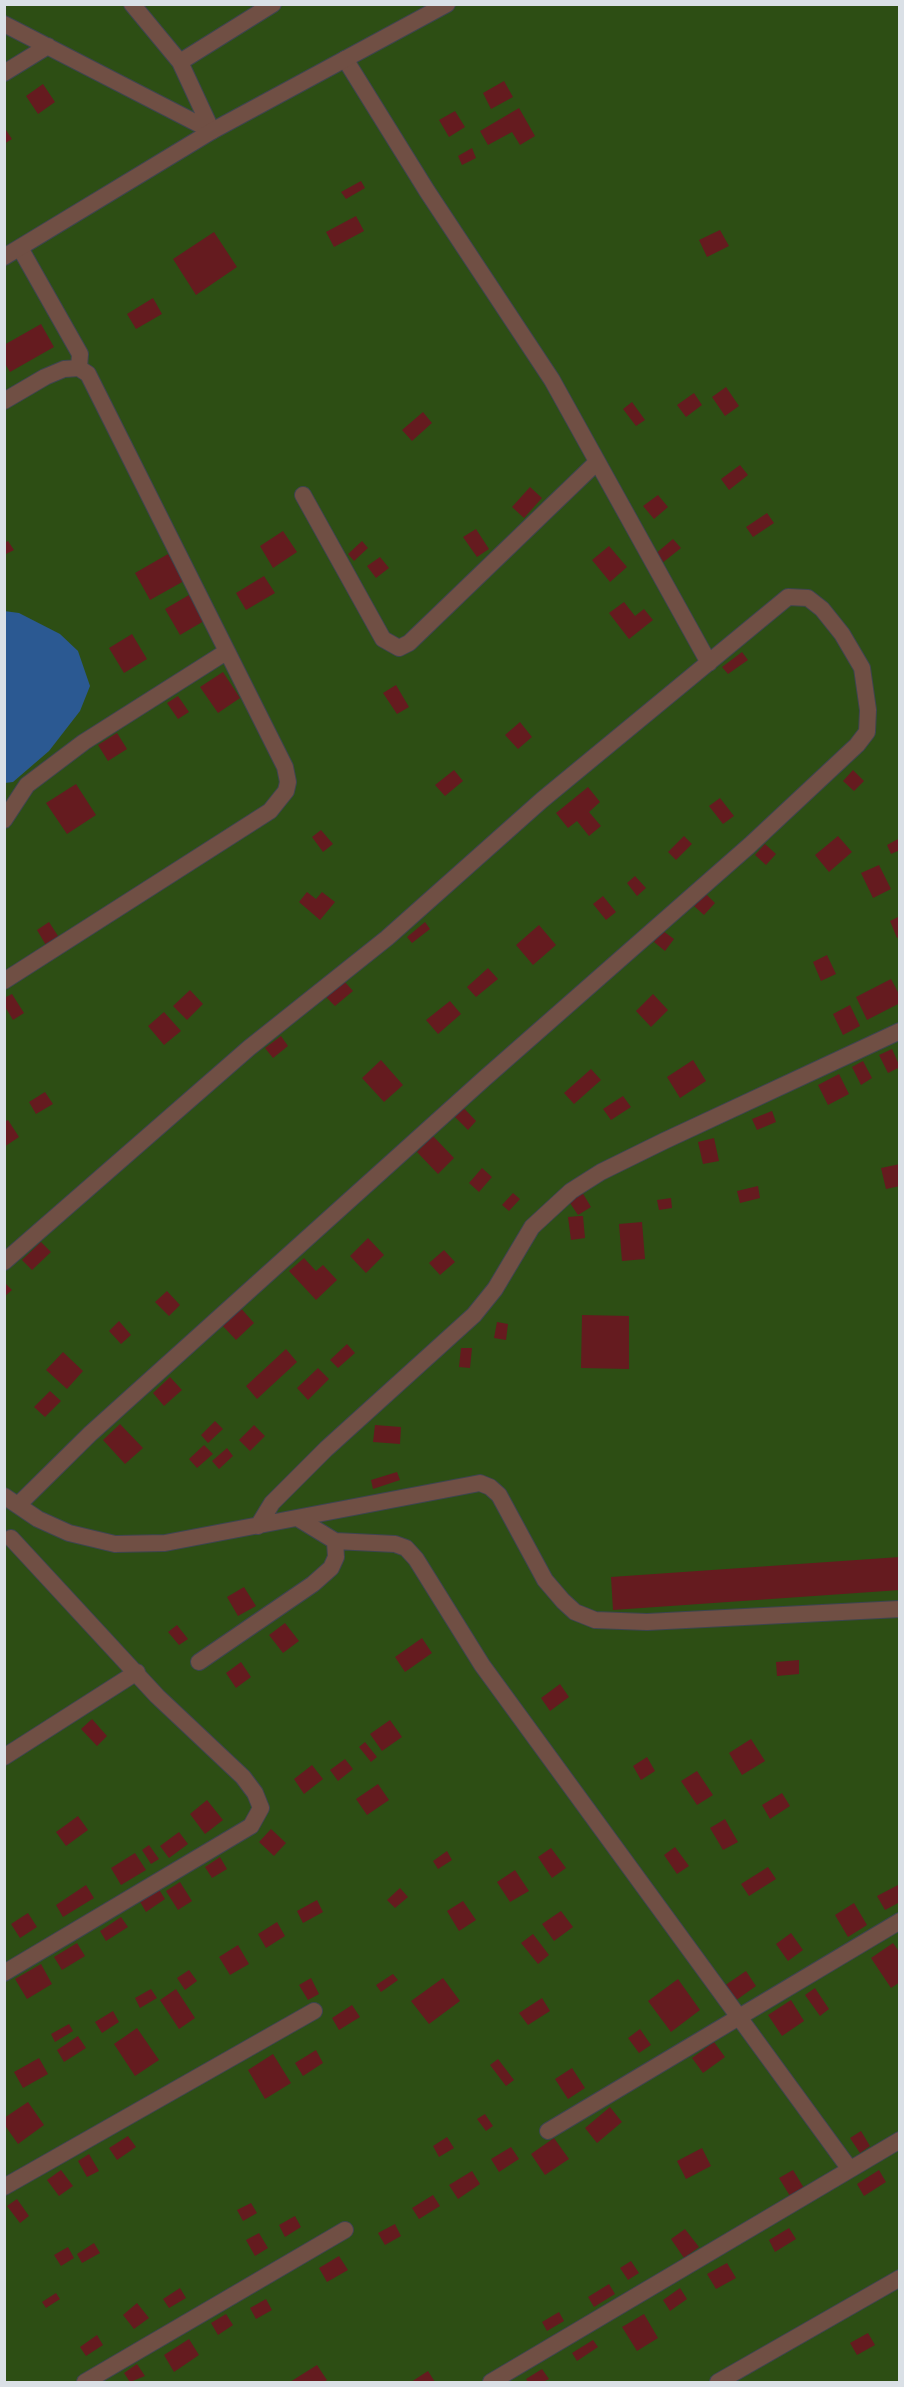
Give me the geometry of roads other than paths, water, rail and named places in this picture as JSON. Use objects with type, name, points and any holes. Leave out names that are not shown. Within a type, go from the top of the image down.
[{"type":"street","points":[[132,4],[180,63],[212,131]]},
{"type":"street","points":[[180,63],[273,4]]},
{"type":"street","points":[[4,257],[212,131],[447,4]]},
{"type":"street","points":[[4,24],[212,131]]},
{"type":"street","points":[[4,73],[48,46]]},
{"type":"street","points":[[345,59],[439,210],[552,380],[709,663]]},
{"type":"street","points":[[20,248],[80,354],[79,368]]},
{"type":"street","points":[[4,401],[45,377],[64,369],[79,368],[88,374],[285,768],[288,782],[286,792],[270,811],[4,981]]},
{"type":"street","points":[[303,495],[383,639],[399,648],[409,643],[597,462]]},
{"type":"street","points":[[4,1262],[249,1048],[387,938],[542,800],[788,597],[808,598],[822,609],[842,634],[862,668],[868,710],[867,732],[857,745],[750,845],[90,1434],[11,1500],[38,1519],[69,1533],[116,1544],[165,1543],[299,1520],[380,1501],[480,1483],[490,1487],[499,1495],[545,1580],[575,1612],[596,1620],[647,1622],[900,1609]]},
{"type":"street","points":[[4,820],[27,785],[84,742],[226,652]]},
{"type":"street","points":[[258,1527],[272,1503],[326,1449],[474,1315],[495,1289],[532,1227],[571,1191],[601,1172],[664,1141],[900,1032]]},
{"type":"street","points":[[4,1973],[251,1826],[261,1808],[243,1777],[157,1696],[137,1672],[8,1540],[38,1519]]},
{"type":"street","points":[[299,1520],[335,1541],[395,1544],[406,1548],[416,1559],[483,1665],[849,2168]]},
{"type":"street","points":[[199,1662],[313,1584],[331,1568],[336,1557],[335,1541]]},
{"type":"street","points":[[4,1757],[137,1672]]},
{"type":"street","points":[[548,2131],[900,1921]]},
{"type":"street","points":[[4,2187],[314,2011]]},
{"type":"street","points":[[491,2382],[849,2168],[900,2140]]},
{"type":"street","points":[[85,2382],[345,2230]]},
{"type":"street","points":[[718,2382],[900,2278]]},
{"type":"water","points":[[4,611],[19,613],[60,634],[78,651],[90,686],[80,711],[49,751],[13,782],[5,783]]}]
